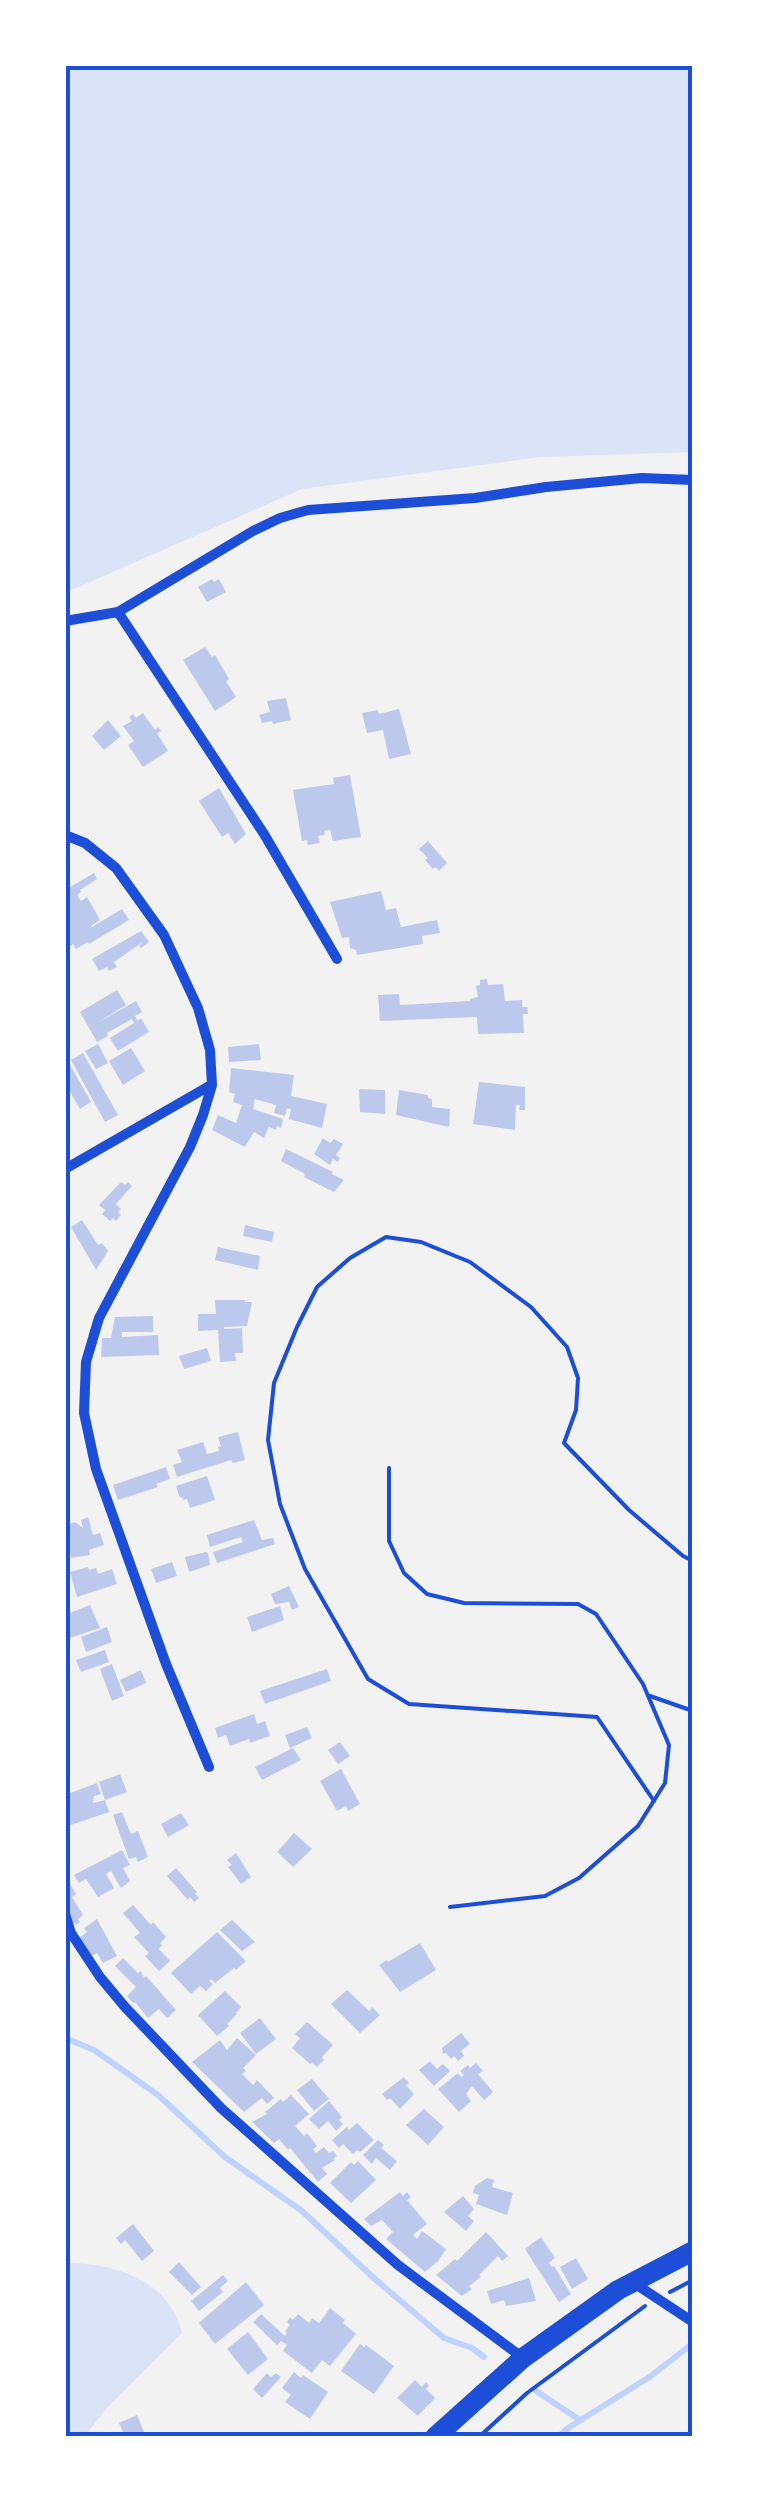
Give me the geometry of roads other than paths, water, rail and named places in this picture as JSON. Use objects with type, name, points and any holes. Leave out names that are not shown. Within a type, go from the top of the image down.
[{"type":"main road","points":[[435,2437],[522,2358],[618,2290],[693,2251]]},
{"type":"street","points":[[65,621],[118,612],[253,531],[308,510],[475,498],[642,478],[693,480]]},
{"type":"street","points":[[118,612],[264,834],[337,959]]},
{"type":"street","points":[[65,835],[84,843],[116,868],[164,935],[198,1008],[210,1050],[212,1085],[204,1115],[99,1318],[86,1362],[84,1413],[96,1469],[166,1664],[209,1767]]},
{"type":"street","points":[[65,1169],[212,1085]]},
{"type":"street","points":[[65,1914],[72,1933],[124,2008],[221,2108],[387,2256],[522,2358]]},
{"type":"street","points":[[633,2283],[693,2322]]},
{"type":"waterway","points":[[65,2038],[94,2050],[158,2095],[225,2157],[302,2211],[444,2338],[484,2357]]},
{"type":"waterway","points":[[558,2437],[651,2376],[693,2343]]},
{"type":"waterway","points":[[536,2391],[580,2420]]}]
